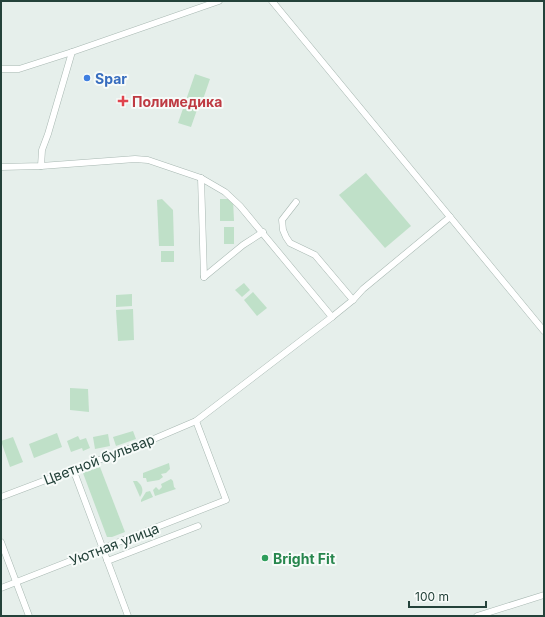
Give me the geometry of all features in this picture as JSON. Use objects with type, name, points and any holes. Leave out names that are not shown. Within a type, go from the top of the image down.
[{"type":"street","points":[[1,69],[20,69],[219,1]]},
{"type":"street","points":[[272,1],[544,331]]},
{"type":"street","points":[[41,166],[42,150],[72,52]]},
{"type":"street","points":[[1,167],[41,166],[141,158],[167,165],[201,178],[225,192],[240,206],[332,317]]},
{"type":"street","points":[[201,178],[204,277],[243,245],[263,232]]},
{"type":"street","points":[[296,202],[282,220],[282,230],[286,237],[290,243],[315,255],[353,300]]},
{"type":"street","name":"Цветной бульвар","points":[[1,497],[149,441],[196,421],[332,317],[450,216]]},
{"type":"street","name":"Уютная улица","points":[[1,588],[226,500],[196,421]]},
{"type":"street","points":[[73,469],[104,548],[128,616]]},
{"type":"street","points":[[107,560],[198,526]]},
{"type":"street","points":[[1,542],[29,616]]},
{"type":"street","points":[[477,616],[544,595]]},
{"type":"green space","points":[[195,74],[210,79],[200,108],[198,107],[191,127],[178,123]]},
{"type":"green space","points":[[366,173],[411,226],[385,248],[339,195]]},
{"type":"green space","points":[[162,199],[173,210],[174,246],[159,246],[157,200]]},
{"type":"green space","points":[[220,199],[233,199],[234,221],[220,221]]},
{"type":"green space","points":[[224,227],[234,227],[234,244],[224,244]]},
{"type":"green space","points":[[161,251],[174,251],[174,262],[161,262]]},
{"type":"green space","points":[[244,283],[250,290],[242,297],[235,290]]},
{"type":"green space","points":[[253,292],[267,308],[257,316],[244,300]]},
{"type":"green space","points":[[132,294],[132,306],[116,307],[116,295]]},
{"type":"green space","points":[[133,309],[134,340],[118,341],[116,310]]},
{"type":"green space","points":[[70,388],[88,389],[89,412],[70,410]]},
{"type":"green space","points":[[133,431],[136,439],[116,446],[113,437]]},
{"type":"green space","points":[[57,433],[62,447],[34,458],[29,444]]},
{"type":"green space","points":[[108,434],[110,446],[95,449],[93,437]]},
{"type":"green space","points":[[78,436],[80,440],[86,438],[90,448],[83,451],[82,448],[71,452],[67,441]]},
{"type":"green space","points":[[13,437],[23,462],[10,467],[1,441]]},
{"type":"green space","points":[[169,463],[170,469],[166,473],[161,474],[163,477],[159,480],[147,482],[146,478],[143,478],[143,473]]},
{"type":"green space","points":[[100,467],[125,532],[112,537],[107,537],[83,473]]},
{"type":"green space","points":[[171,479],[176,489],[155,496],[153,490],[156,487],[159,490],[162,487],[161,484]]},
{"type":"green space","points":[[133,481],[137,481],[142,487],[140,497]]},
{"type":"green space","points":[[150,491],[153,497],[141,502],[146,492]]},
{"type":"place","name":"Spar","points":[[87,78]]},
{"type":"place","name":"Полимедика","points":[[123,101]]},
{"type":"place","name":"Bright Fit","points":[[265,558]]}]
